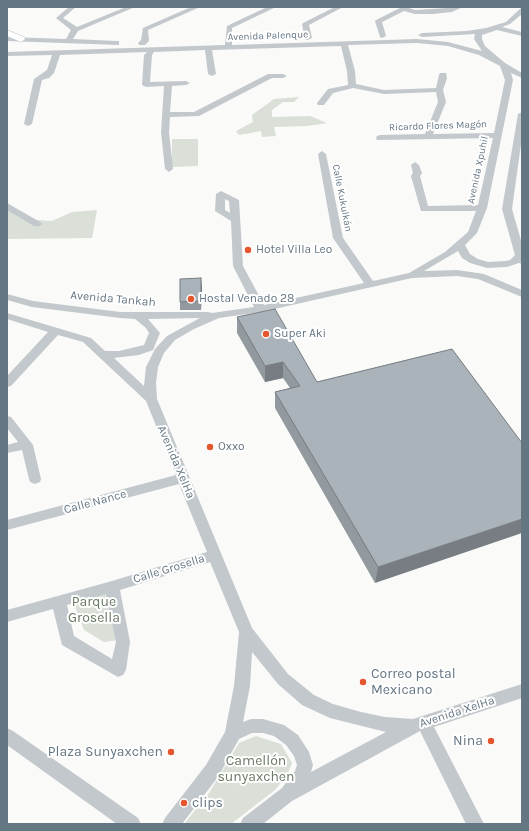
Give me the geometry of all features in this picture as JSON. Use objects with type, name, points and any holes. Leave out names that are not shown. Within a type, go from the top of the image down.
[{"type":"street","points":[[73,7],[59,18],[76,30]]},
{"type":"street","points":[[68,42],[73,32],[76,30],[132,7]]},
{"type":"street","points":[[142,43],[145,41],[145,30],[197,7]]},
{"type":"street","points":[[255,7],[265,11]]},
{"type":"street","points":[[228,44],[229,27],[273,7]]},
{"type":"street","points":[[308,38],[305,24],[340,7]]},
{"type":"street","points":[[382,36],[378,21],[405,8],[415,12],[433,12],[452,10],[460,7]]},
{"type":"street","points":[[502,64],[487,53],[478,39],[480,32],[508,22],[519,14],[522,9]]},
{"type":"street","name":"Avenida Palenque","points":[[7,54],[208,48],[228,44],[308,38],[455,34],[490,29],[502,29],[522,34]]},
{"type":"street","name":"Avenida Palenque","points":[[11,39],[68,42],[228,44],[344,44],[417,41],[448,44],[482,53],[522,76]]},
{"type":"street","points":[[344,44],[351,71],[352,86]]},
{"type":"street","points":[[208,48],[212,74]]},
{"type":"street","points":[[152,50],[148,55],[146,85],[186,84]]},
{"type":"street","points":[[28,124],[38,79],[51,72],[57,52]]},
{"type":"street","name":"Avenida Xpuhil","points":[[412,275],[448,254],[472,233],[482,208],[508,80],[507,72],[502,64]]},
{"type":"street","points":[[428,136],[442,102],[439,90],[443,75]]},
{"type":"street","points":[[166,115],[196,114],[271,76],[283,76]]},
{"type":"street","points":[[168,84],[165,132],[169,169]]},
{"type":"street","points":[[321,103],[331,91],[345,89],[352,86],[384,92],[439,90]]},
{"type":"street","points":[[460,245],[466,256],[487,265],[507,264],[521,258],[507,210],[519,141],[522,114]]},
{"type":"street","name":"Ricardo Flores Magón","points":[[380,138],[497,135]]},
{"type":"street","name":"Calle Kukulkán","points":[[322,154],[338,238],[370,284]]},
{"type":"street","points":[[415,165],[418,173],[415,176],[424,209],[482,208]]},
{"type":"street","points":[[512,175],[522,176]]},
{"type":"street","points":[[7,206],[37,224]]},
{"type":"street","points":[[235,220],[238,266],[261,309]]},
{"type":"street","name":"Avenida XelHa","points":[[522,294],[480,276],[457,273],[412,275],[261,309],[217,315],[190,326],[170,338],[159,352],[152,367],[150,383],[151,400],[246,632],[283,679],[308,700],[330,711],[361,719],[385,724],[419,725],[522,691]]},
{"type":"street","name":"Avenida Tankah","points":[[7,297],[32,304],[137,315],[217,315]]},
{"type":"street","points":[[103,354],[119,355],[139,352],[149,347],[155,333],[150,326],[137,315]]},
{"type":"street","points":[[7,316],[87,340],[151,400]]},
{"type":"street","points":[[7,383],[55,330]]},
{"type":"street","points":[[7,420],[27,445],[35,479]]},
{"type":"street","points":[[7,449],[27,445]]},
{"type":"street","name":"Calle Nance","points":[[7,525],[183,478]]},
{"type":"street","name":"Calle Grosella","points":[[7,616],[112,587],[215,555]]},
{"type":"street","points":[[59,602],[67,640],[118,670],[123,642],[112,587]]},
{"type":"street","points":[[171,824],[212,771],[233,734],[242,686],[246,632]]},
{"type":"street","points":[[249,824],[286,795],[419,725],[475,824]]},
{"type":"street","points":[[233,734],[251,726],[263,726],[278,730],[292,740],[301,752],[305,765],[302,775],[286,795]]},
{"type":"street","points":[[7,736],[132,824]]},
{"type":"green space","points":[[299,97],[294,102],[283,102],[272,110],[272,117],[310,116],[327,123],[307,126],[274,127],[276,136],[262,137],[261,131],[239,135],[236,131],[253,122],[252,115],[274,99]]},
{"type":"green space","points":[[172,139],[198,139],[198,166],[172,167]]},
{"type":"green space","points":[[7,207],[37,220],[52,221],[72,212],[97,210],[92,238],[7,239]]},
{"type":"green space","name":"Parque Grosella","points":[[105,586],[118,640],[104,642],[84,630],[71,596]]},
{"type":"green space","name":"Camellón sunyaxchen","points":[[256,736],[281,744],[292,763],[287,775],[275,790],[231,824],[184,824],[209,793],[239,743]]},
{"type":"building","points":[[201,278],[201,301],[180,302],[180,279]]},
{"type":"building","points":[[275,309],[317,382],[452,349],[522,443],[522,519],[378,567],[275,392],[300,386],[283,362],[265,366],[237,317]]},
{"type":"place","name":"Hotel Villa Leo","points":[[248,250]]},
{"type":"place","name":"Hostal Venado 28","points":[[191,299]]},
{"type":"place","name":"Super Aki","points":[[266,334]]},
{"type":"place","name":"Oxxo","points":[[210,447]]},
{"type":"place","name":"Correo postal Mexicano","points":[[363,682]]},
{"type":"place","name":"Nina","points":[[491,741]]},
{"type":"place","name":"Plaza Sunyaxchen","points":[[171,752]]},
{"type":"place","name":"clips","points":[[184,803]]}]
